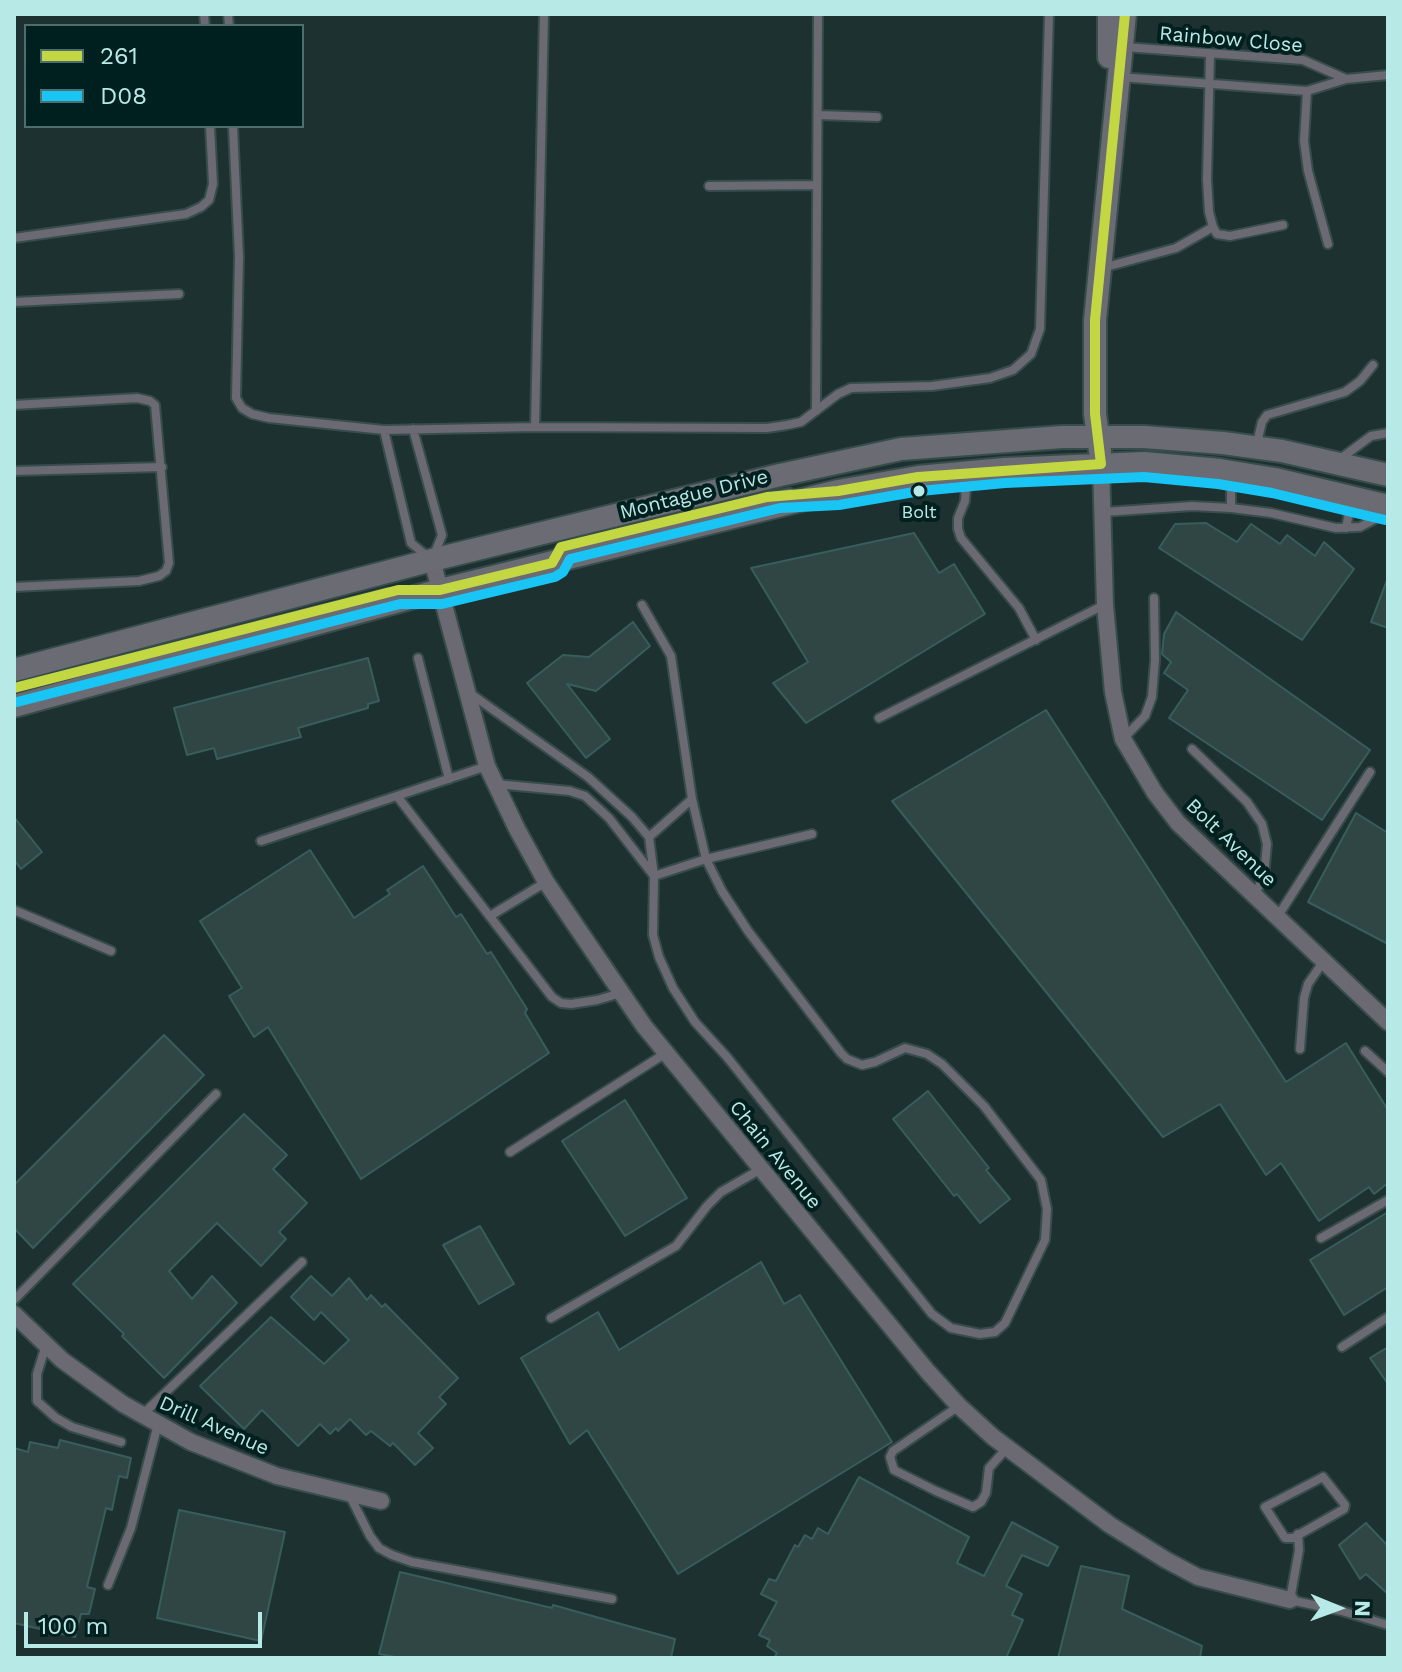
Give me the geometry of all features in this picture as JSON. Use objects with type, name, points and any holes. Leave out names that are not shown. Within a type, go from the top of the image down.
[{"type":"main road","points":[[1109,14],[1116,46]]},
{"type":"main road","points":[[1101,464],[1095,320],[1116,46],[1125,14]]},
{"type":"main road","name":"Montague Drive","points":[[14,670],[432,560],[780,475],[901,449],[1098,436],[1176,439],[1255,447],[1388,475]]},
{"type":"main road","name":"Montague Drive","points":[[14,706],[440,590],[838,491],[918,477],[1144,463],[1231,472],[1388,506]]},
{"type":"street","name":"Bolt Avenue","points":[[1101,464],[1105,605],[1113,692],[1123,739],[1155,793],[1178,823],[1388,1022]]},
{"type":"street","name":"Chain Avenue","points":[[432,560],[487,766],[546,882],[666,1053],[928,1372],[959,1406],[1007,1448],[1110,1525],[1166,1560],[1211,1581],[1290,1600]]},
{"type":"street","name":"Drill Avenue","points":[[14,1314],[62,1360],[142,1415],[191,1442],[277,1476],[381,1501]]},
{"type":"lane","points":[[535,427],[544,14]]},
{"type":"lane","points":[[816,411],[818,14]]},
{"type":"lane","points":[[233,128],[239,257],[236,398],[242,408],[269,418],[384,430],[767,428],[801,422],[851,388],[932,386],[990,378],[1013,370],[1031,354],[1040,329],[1049,14]]},
{"type":"lane","name":"Rainbow Close","points":[[1116,46],[1303,60],[1346,79]]},
{"type":"lane","points":[[1210,54],[1207,179],[1213,227],[1217,234],[1230,236],[1283,225]]},
{"type":"lane","name":"Rainbow Close","points":[[1115,76],[1307,91],[1346,79],[1388,75]]},
{"type":"lane","points":[[1307,91],[1304,141],[1308,171],[1328,244]]},
{"type":"lane","points":[[818,115],[877,117]]},
{"type":"lane","points":[[14,238],[186,214],[201,207],[209,200],[213,184],[210,128]]},
{"type":"lane","points":[[709,186],[816,185]]},
{"type":"lane","points":[[1100,269],[1176,248],[1213,227]]},
{"type":"lane","points":[[14,302],[179,294]]},
{"type":"lane","points":[[1255,447],[1267,415],[1345,392],[1360,381],[1373,365]]},
{"type":"lane","points":[[14,405],[144,398],[155,405],[169,563],[166,571],[159,576],[139,581],[14,587]]},
{"type":"lane","points":[[384,430],[411,543],[432,560],[442,535],[413,429]]},
{"type":"lane","points":[[1336,462],[1371,436],[1387,431]]},
{"type":"lane","points":[[14,471],[162,467]]},
{"type":"lane","points":[[1231,472],[1231,508]]},
{"type":"lane","points":[[967,473],[965,501],[958,518],[961,538],[1019,608],[1036,640]]},
{"type":"lane","points":[[1346,528],[1352,496]]},
{"type":"lane","points":[[1104,512],[1192,506],[1231,508],[1346,528],[1360,527],[1388,512]]},
{"type":"lane","points":[[14,688],[398,590],[440,590]]},
{"type":"lane","points":[[1123,739],[1145,716],[1152,697],[1154,598]]},
{"type":"lane","points":[[466,691],[605,790],[649,837],[654,876],[653,935],[673,988],[695,1022],[727,1057],[932,1314],[951,1328],[980,1334],[995,1332],[1005,1323],[1045,1240],[1047,1209],[1041,1180],[984,1106],[942,1064],[927,1054],[912,1048],[899,1049],[875,1062],[862,1065],[847,1059],[740,919],[706,859],[692,799],[671,656],[642,605]]},
{"type":"lane","points":[[879,718],[1105,605]]},
{"type":"lane","points":[[418,658],[449,779]]},
{"type":"lane","points":[[1192,749],[1247,802],[1262,824],[1267,844],[1264,876],[1255,894]]},
{"type":"lane","points":[[261,841],[487,766]]},
{"type":"lane","points":[[1278,916],[1370,772]]},
{"type":"lane","points":[[496,784],[570,791],[585,796],[609,818],[654,876]]},
{"type":"lane","points":[[397,796],[552,997],[561,1003],[597,1000],[621,993]]},
{"type":"lane","points":[[649,837],[692,799]]},
{"type":"lane","points":[[654,876],[706,859],[812,834]]},
{"type":"lane","points":[[490,916],[546,882]]},
{"type":"lane","points":[[14,910],[111,951]]},
{"type":"lane","points":[[1300,1049],[1304,998],[1308,984],[1323,962]]},
{"type":"lane","points":[[1365,1051],[1388,1072]]},
{"type":"lane","points":[[510,1152],[666,1053]]},
{"type":"lane","points":[[14,1300],[216,1094]]},
{"type":"lane","points":[[551,1318],[676,1246],[721,1192],[761,1169]]},
{"type":"lane","points":[[1321,1238],[1388,1200]]},
{"type":"lane","points":[[142,1415],[302,1262]]},
{"type":"lane","points":[[1342,1347],[1388,1317]]},
{"type":"lane","points":[[46,1345],[37,1374],[37,1401],[72,1427],[121,1442]]},
{"type":"lane","points":[[959,1406],[893,1451],[890,1457],[894,1470],[973,1507],[981,1502],[986,1493],[989,1468],[1007,1448]]},
{"type":"lane","points":[[108,1585],[131,1528],[158,1424]]},
{"type":"lane","points":[[1323,1477],[1345,1505],[1344,1509],[1298,1534],[1285,1538],[1265,1507],[1323,1477]]},
{"type":"lane","points":[[348,1493],[370,1536],[379,1548],[392,1555],[412,1562],[612,1599]]},
{"type":"lane","points":[[1298,1534],[1299,1550],[1290,1600],[1388,1625]]},
{"type":"building","points":[[1206,523],[1237,542],[1251,524],[1280,544],[1287,535],[1315,556],[1324,542],[1354,569],[1302,640],[1159,548],[1175,524]]},
{"type":"building","points":[[914,533],[939,573],[954,564],[985,614],[806,723],[773,683],[808,662],[751,568]]},
{"type":"building","points":[[1388,580],[1388,628],[1371,622]]},
{"type":"building","points":[[1176,612],[1370,750],[1322,820],[1169,718],[1188,690],[1164,673],[1171,662],[1162,654],[1164,634]]},
{"type":"building","points":[[633,622],[650,646],[596,691],[567,684],[610,739],[586,758],[527,683],[563,655],[589,657]]},
{"type":"building","points":[[368,658],[379,701],[368,704],[368,708],[298,728],[301,737],[217,759],[214,748],[187,755],[174,708]]},
{"type":"building","points":[[1046,710],[1286,1082],[1346,1043],[1388,1110],[1388,1183],[1374,1194],[1369,1187],[1319,1221],[1281,1163],[1266,1175],[1220,1104],[1163,1137],[892,801]]},
{"type":"building","points":[[1356,813],[1388,833],[1388,944],[1308,902]]},
{"type":"building","points":[[14,817],[42,852],[21,869],[14,860]]},
{"type":"building","points":[[310,850],[354,918],[390,894],[387,890],[423,866],[456,917],[461,914],[487,954],[491,952],[527,1009],[525,1013],[549,1053],[361,1179],[268,1027],[254,1037],[229,996],[242,988],[200,921]]},
{"type":"building","points":[[164,1035],[204,1075],[33,1248],[14,1228],[14,1185]]},
{"type":"building","points":[[928,1091],[1010,1199],[980,1223],[957,1194],[954,1196],[893,1119]]},
{"type":"building","points":[[625,1100],[687,1198],[625,1236],[562,1141]]},
{"type":"building","points":[[244,1114],[287,1155],[273,1169],[307,1203],[279,1232],[286,1239],[261,1266],[217,1223],[169,1271],[192,1299],[212,1276],[237,1303],[164,1378],[73,1284]]},
{"type":"building","points":[[1388,1212],[1388,1287],[1344,1315],[1310,1260]]},
{"type":"building","points":[[480,1226],[514,1284],[479,1304],[443,1245]]},
{"type":"building","points":[[761,1262],[784,1304],[800,1295],[892,1442],[678,1574],[587,1430],[570,1444],[521,1358],[598,1312],[619,1350]]},
{"type":"building","points":[[311,1276],[332,1296],[349,1278],[367,1300],[371,1295],[382,1307],[385,1304],[458,1378],[439,1397],[446,1404],[418,1433],[433,1448],[415,1465],[393,1443],[390,1446],[371,1431],[366,1435],[350,1419],[330,1434],[320,1424],[298,1446],[262,1410],[244,1429],[200,1386],[271,1317],[324,1364],[349,1340],[321,1312],[314,1320],[291,1297]]},
{"type":"building","points":[[1388,1347],[1388,1384],[1370,1358]]},
{"type":"building","points":[[60,1440],[131,1458],[127,1478],[119,1476],[112,1510],[106,1508],[87,1587],[95,1589],[89,1614],[81,1614],[75,1637],[14,1623],[14,1448],[28,1452],[30,1442],[58,1448]]},
{"type":"building","points":[[859,1477],[969,1537],[957,1563],[984,1576],[1012,1522],[1058,1547],[1048,1566],[1022,1555],[1006,1586],[1022,1594],[1012,1615],[1023,1620],[1006,1658],[774,1658],[777,1653],[767,1646],[770,1640],[759,1635],[777,1602],[761,1594],[769,1579],[776,1581],[795,1545],[798,1547],[805,1535],[812,1539],[818,1528],[828,1534]]},
{"type":"building","points":[[179,1510],[285,1532],[261,1641],[157,1618]]},
{"type":"building","points":[[1366,1523],[1388,1546],[1388,1594],[1366,1574],[1360,1579],[1339,1545]]},
{"type":"building","points":[[1081,1566],[1129,1576],[1122,1609],[1202,1646],[1200,1658],[1058,1658]]},
{"type":"building","points":[[400,1572],[552,1608],[553,1605],[675,1639],[671,1658],[401,1658],[379,1654]]},
{"type":"transit line","name":"261","points":[[14,688],[398,590],[440,590],[552,563],[561,547],[767,497],[838,491],[918,477],[1101,464],[1095,414],[1095,320],[1125,14]]},
{"type":"transit line","name":"D08","points":[[17,702],[400,604],[442,604],[555,577],[563,572],[570,559],[780,508],[839,505],[920,491],[1005,483],[1144,477],[1272,493],[1385,520]]},
{"type":"place","name":"Bolt","points":[[919,491]]}]
